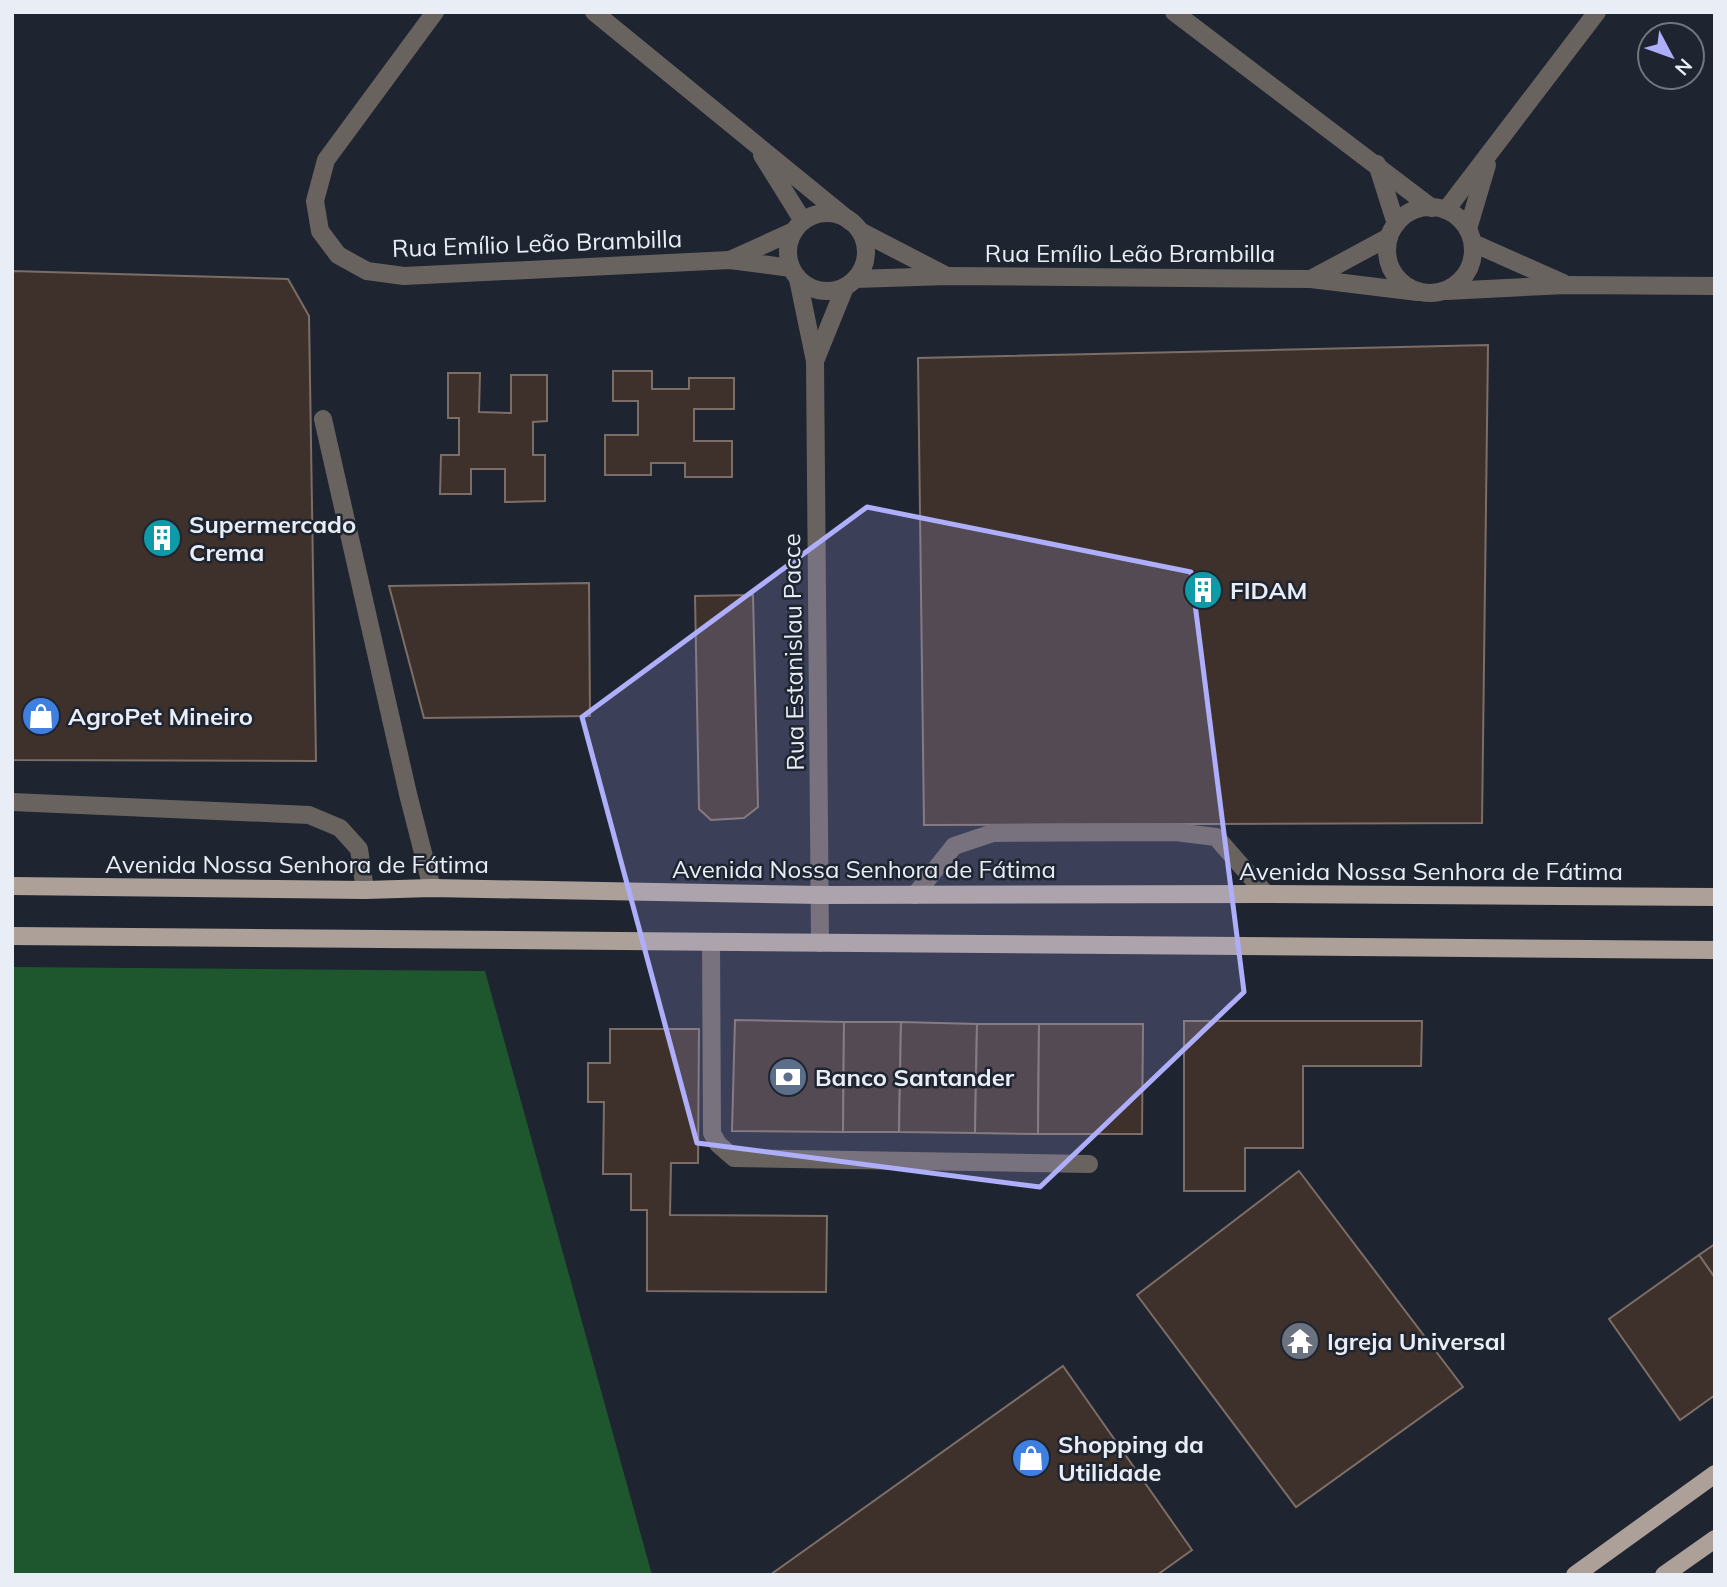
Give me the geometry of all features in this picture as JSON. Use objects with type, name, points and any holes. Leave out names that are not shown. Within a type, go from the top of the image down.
[{"type":"main road","name":"Avenida Nossa Senhora de Fátima","points":[[12,886],[365,890],[432,888],[820,895],[1715,897]]},
{"type":"main road","points":[[12,936],[1715,950]]},
{"type":"main road","points":[[1575,1575],[1715,1474]]},
{"type":"main road","points":[[1664,1575],[1715,1539]]},
{"type":"street","name":"Rua Emílio Leão Brambilla","points":[[435,12],[326,160],[314,201],[320,231],[338,255],[367,271],[404,276],[730,260],[795,274]]},
{"type":"street","points":[[594,12],[856,227],[865,243],[863,268],[850,283],[833,291],[808,287],[795,274],[788,256],[789,243],[798,226],[814,215],[827,213],[840,215],[856,227]]},
{"type":"street","points":[[1174,12],[1439,209],[1458,218],[1470,236],[1566,285]]},
{"type":"street","points":[[1597,12],[1490,155],[1439,209],[1419,209],[1406,215],[1393,230],[1387,250],[1389,264],[1406,286],[1418,292],[1432,293],[1566,285],[1715,286]]},
{"type":"street","points":[[755,143],[798,226]]},
{"type":"street","points":[[1446,291],[1468,272],[1472,257],[1470,236],[1490,155]]},
{"type":"street","points":[[1377,164],[1393,230]]},
{"type":"street","name":"Rua Emílio Leão Brambilla","points":[[730,260],[798,226]]},
{"type":"street","name":"Rua Emílio Leão Brambilla","points":[[856,227],[948,276]]},
{"type":"street","name":"Rua Emílio Leão Brambilla","points":[[1311,279],[1393,230]]},
{"type":"street","name":"Rua Estanislau Pacce","points":[[795,274],[815,361],[820,943]]},
{"type":"street","name":"Rua Emílio Leão Brambilla","points":[[850,283],[948,276],[1311,279],[1418,292]]},
{"type":"street","name":"Rua Estanislau Pacce","points":[[815,361],[850,283]]},
{"type":"street","points":[[323,419],[432,888]]},
{"type":"street","points":[[12,802],[309,815],[340,828],[359,849],[365,890]]},
{"type":"street","points":[[915,895],[954,846],[993,833],[1175,831],[1216,837],[1266,894]]},
{"type":"street","points":[[711,942],[712,1133],[718,1144],[734,1158],[1089,1164]]},
{"type":"highlighted area","points":[[867,507],[1191,572],[1244,992],[1040,1187],[697,1143],[582,717]]},
{"type":"green space","points":[[12,967],[485,971],[652,1575],[12,1575]]},
{"type":"building","name":"Supermercado Crema","points":[[12,271],[288,279],[309,316],[316,761],[12,760]]},
{"type":"building","name":"FIDAM","points":[[1488,345],[1482,823],[924,825],[918,358]]},
{"type":"building","points":[[613,371],[652,371],[652,389],[689,389],[689,378],[734,378],[734,409],[694,409],[694,441],[732,441],[732,477],[685,477],[685,463],[651,463],[651,475],[605,475],[605,435],[638,435],[638,401],[613,401]]},
{"type":"building","points":[[448,373],[480,373],[479,412],[511,413],[511,375],[547,375],[547,421],[533,422],[533,455],[545,455],[545,501],[505,502],[505,469],[471,469],[471,494],[440,494],[441,455],[459,455],[459,418],[448,418]]},
{"type":"building","points":[[589,583],[590,716],[424,718],[389,586]]},
{"type":"building","points":[[753,595],[758,807],[744,818],[711,820],[699,809],[695,596]]},
{"type":"building","name":"Banco Santander","points":[[735,1020],[844,1022],[843,1132],[732,1131]]},
{"type":"building","points":[[1184,1021],[1422,1021],[1421,1066],[1303,1066],[1303,1148],[1245,1148],[1245,1191],[1184,1191]]},
{"type":"building","points":[[844,1022],[901,1022],[899,1132],[843,1132]]},
{"type":"building","points":[[901,1022],[977,1024],[975,1133],[899,1132]]},
{"type":"building","points":[[977,1024],[1039,1024],[1038,1134],[975,1133]]},
{"type":"building","points":[[1039,1024],[1143,1024],[1142,1134],[1038,1134]]},
{"type":"building","points":[[610,1029],[699,1029],[698,1163],[671,1163],[670,1215],[827,1216],[826,1292],[647,1291],[647,1210],[631,1210],[631,1174],[603,1174],[604,1102],[588,1102],[588,1063],[610,1063]]},
{"type":"building","name":"Igreja Universal","points":[[1299,1171],[1463,1387],[1296,1507],[1137,1295]]},
{"type":"building","points":[[1715,1244],[1715,1278],[1699,1255]]},
{"type":"building","points":[[1699,1255],[1715,1278],[1715,1395],[1680,1420],[1609,1319]]},
{"type":"building","name":"Shopping da Utilidade","points":[[1063,1366],[1192,1550],[1157,1575],[770,1575]]},
{"type":"place","name":"Supermercado Crema","points":[[162,538]]},
{"type":"place","name":"FIDAM","points":[[1203,590]]},
{"type":"place","name":"AgroPet Mineiro","points":[[41,716]]},
{"type":"place","name":"Banco Santander","points":[[788,1077]]},
{"type":"place","name":"Igreja Universal","points":[[1300,1341]]},
{"type":"place","name":"Shopping da Utilidade","points":[[1031,1458]]}]
